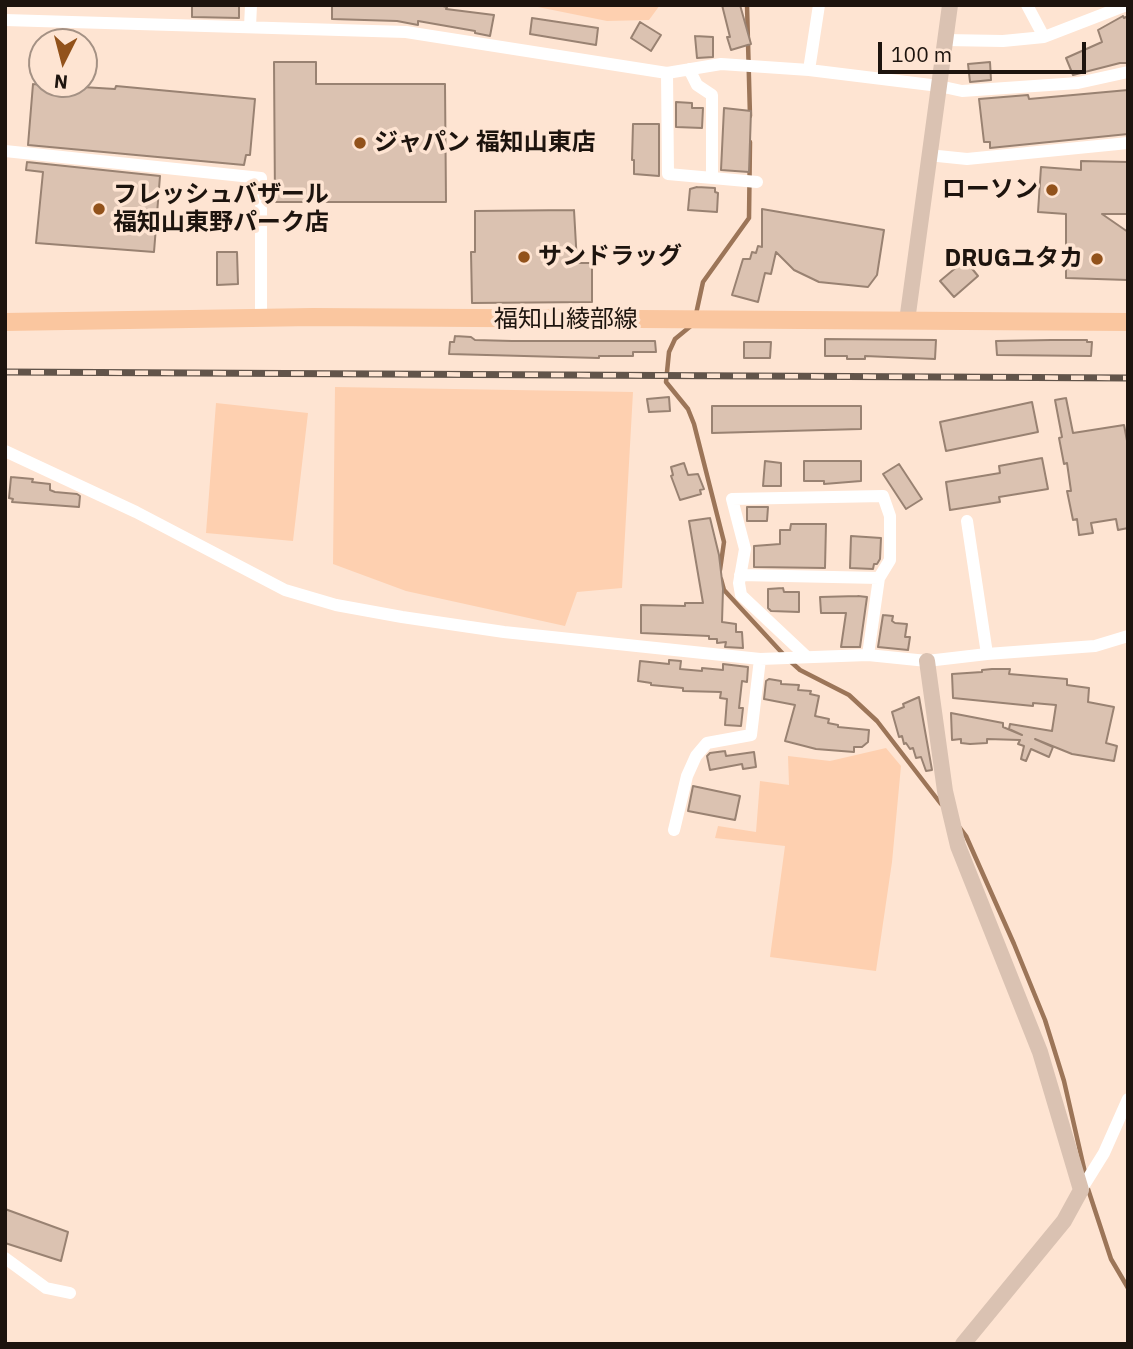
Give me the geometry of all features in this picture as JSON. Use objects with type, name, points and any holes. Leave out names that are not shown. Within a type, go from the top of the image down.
[{"type":"main road","name":"福知山綾部線","points":[[5,322],[261,318],[1128,322]]},
{"type":"street","points":[[250,27],[251,5]]},
{"type":"street","points":[[809,71],[819,5]]},
{"type":"street","points":[[907,321],[950,5]]},
{"type":"street","points":[[1027,5],[1044,37]]},
{"type":"street","points":[[944,40],[1003,41],[1044,37],[1126,5]]},
{"type":"street","points":[[5,20],[406,32],[667,73],[721,64],[809,71],[962,91],[1078,82],[1128,72]]},
{"type":"street","points":[[689,69],[697,85],[712,95],[712,178]]},
{"type":"street","points":[[667,73],[668,174],[757,183]]},
{"type":"street","points":[[928,155],[967,159],[1128,143]]},
{"type":"street","points":[[5,151],[261,178],[261,318]]},
{"type":"street","points":[[5,451],[136,512],[285,590],[336,605],[503,632],[765,659],[869,655],[928,661],[1095,646],[1127,639]]},
{"type":"street","points":[[803,657],[741,595],[739,583],[745,549],[732,499],[883,496],[890,516],[890,560],[879,578],[869,655]]},
{"type":"street","points":[[967,521],[987,654]]},
{"type":"street","points":[[740,575],[879,578]]},
{"type":"street","points":[[674,830],[687,776],[696,756],[707,743],[751,735],[765,659]]},
{"type":"street","points":[[928,661],[945,791],[958,846],[1040,1052],[1081,1190]]},
{"type":"street","points":[[963,1344],[1064,1221],[1104,1153],[1128,1099]]},
{"type":"street","points":[[5,1258],[46,1288],[70,1293]]},
{"type":"shaded area","points":[[528,5],[660,5],[649,20],[607,21]]},
{"type":"shaded area","points":[[335,387],[633,392],[622,588],[577,592],[565,626],[406,591],[333,564]]},
{"type":"shaded area","points":[[216,403],[308,413],[293,541],[206,533]]},
{"type":"shaded area","points":[[886,748],[901,766],[892,862],[876,971],[770,957],[785,846],[715,838],[718,826],[756,832],[760,781],[789,785],[788,756],[830,761]]},
{"type":"building","points":[[192,5],[239,5],[239,18],[192,17]]},
{"type":"building","points":[[332,5],[439,5],[447,7],[446,9],[494,15],[490,36],[418,21],[418,25],[397,21],[332,19]]},
{"type":"building","points":[[722,5],[740,5],[751,44],[731,50]]},
{"type":"building","points":[[1123,16],[1128,16],[1128,63],[1073,75],[1066,58],[1102,42],[1098,30]]},
{"type":"building","points":[[532,18],[598,28],[596,45],[530,34]]},
{"type":"building","points":[[640,22],[661,35],[651,51],[631,38]]},
{"type":"building","points":[[695,36],[713,37],[713,57],[697,58]]},
{"type":"building","name":"ジャパン 福知山東店","points":[[274,62],[316,62],[316,84],[445,84],[446,202],[275,202]]},
{"type":"building","points":[[990,62],[991,80],[970,82],[968,64]]},
{"type":"building","points":[[116,86],[255,99],[250,155],[246,155],[244,165],[28,145],[32,98],[98,98],[98,88],[115,89]]},
{"type":"building","points":[[1128,90],[1128,134],[990,148],[990,142],[984,142],[979,99],[1028,95],[1029,99]]},
{"type":"building","points":[[676,102],[692,103],[692,108],[703,108],[702,128],[676,127]]},
{"type":"building","points":[[724,108],[751,111],[749,172],[721,170]]},
{"type":"building","points":[[633,124],[659,124],[659,176],[634,174]]},
{"type":"building","points":[[1081,161],[1128,162],[1128,214],[1102,214],[1128,232],[1128,280],[1066,278],[1066,214],[1038,212],[1041,167],[1081,170]]},
{"type":"building","name":"フレッシュバザール 福知山東野パーク店","points":[[27,162],[160,176],[154,252],[36,243],[43,172],[26,170]]},
{"type":"building","points":[[715,188],[718,193],[717,212],[688,210],[690,189]]},
{"type":"building","points":[[762,209],[884,230],[877,275],[868,287],[819,282],[794,270],[776,252],[771,274],[765,273],[758,302],[732,295],[743,259],[750,259],[758,246],[762,247]]},
{"type":"building","name":"サンドラッグ","points":[[574,210],[577,263],[592,263],[592,302],[472,303],[471,252],[475,252],[475,211]]},
{"type":"building","points":[[217,252],[237,252],[238,284],[217,285]]},
{"type":"building","points":[[965,260],[978,276],[954,297],[940,281]]},
{"type":"building","points":[[455,336],[471,337],[475,340],[512,341],[655,341],[656,352],[633,352],[633,356],[599,358],[449,354],[450,342],[454,342]]},
{"type":"building","points":[[825,339],[936,340],[935,359],[865,356],[865,359],[847,359],[847,356],[825,356]]},
{"type":"building","points":[[996,341],[1092,342],[1091,356],[997,355]]},
{"type":"building","points":[[744,342],[771,342],[770,358],[744,358]]},
{"type":"building","points":[[669,397],[670,411],[649,412],[647,399]]},
{"type":"building","points":[[1066,398],[1073,433],[1124,425],[1128,446],[1128,528],[1118,530],[1116,519],[1091,523],[1093,533],[1079,535],[1077,519],[1073,520],[1067,491],[1071,491],[1067,463],[1064,464],[1059,438],[1062,437],[1055,400]]},
{"type":"building","points":[[1032,402],[1038,432],[946,451],[940,422]]},
{"type":"building","points":[[712,406],[861,406],[861,429],[712,433]]},
{"type":"building","points":[[1042,458],[1048,489],[999,497],[1000,502],[950,510],[946,482],[1000,473],[999,466]]},
{"type":"building","points":[[765,461],[781,463],[781,486],[763,486]]},
{"type":"building","points":[[804,461],[861,461],[861,481],[824,484],[824,481],[804,481]]},
{"type":"building","points":[[684,463],[688,475],[698,474],[704,489],[700,490],[701,494],[680,500],[671,476],[671,467]]},
{"type":"building","points":[[899,464],[922,499],[906,509],[883,474]]},
{"type":"building","points":[[11,477],[50,484],[50,490],[55,492],[77,494],[80,496],[79,507],[12,502],[13,499],[9,498]]},
{"type":"building","points":[[747,507],[768,507],[767,521],[747,521]]},
{"type":"building","points":[[710,518],[719,555],[723,589],[722,622],[736,624],[736,632],[742,632],[743,648],[725,647],[726,642],[717,643],[717,639],[709,639],[709,636],[641,633],[641,605],[685,606],[685,603],[703,603],[689,521]]},
{"type":"building","points":[[791,524],[826,524],[825,568],[754,567],[754,546],[780,544],[780,530],[790,530]]},
{"type":"building","points":[[851,536],[881,538],[880,559],[873,569],[850,568]]},
{"type":"building","points":[[783,588],[784,592],[799,592],[799,612],[771,611],[768,608],[768,589]]},
{"type":"building","points":[[820,597],[867,597],[860,647],[841,647],[846,613],[821,613]]},
{"type":"building","points":[[883,615],[893,616],[892,621],[895,623],[907,624],[905,637],[910,637],[908,650],[878,647]]},
{"type":"building","points":[[669,660],[681,661],[680,669],[702,671],[702,668],[723,670],[723,664],[748,667],[747,682],[742,681],[739,708],[743,708],[741,726],[725,725],[727,699],[720,698],[721,692],[683,691],[683,688],[638,681],[640,661],[669,664]]},
{"type":"building","points":[[1010,669],[1009,674],[1067,679],[1067,685],[1089,688],[1088,702],[1114,707],[1106,743],[1117,746],[1114,761],[1072,754],[1035,739],[1053,747],[1049,757],[1031,749],[1026,761],[1021,759],[1024,746],[1018,744],[1020,740],[987,739],[987,743],[970,744],[961,743],[961,739],[952,740],[951,713],[1003,723],[1003,727],[1022,735],[1009,729],[1010,724],[1052,731],[1056,705],[1033,703],[1033,706],[953,698],[952,674]]},
{"type":"building","points":[[766,681],[781,681],[781,684],[799,685],[798,690],[811,691],[810,694],[819,696],[815,716],[829,719],[828,723],[838,727],[869,730],[868,742],[862,747],[854,747],[854,752],[816,749],[785,741],[795,705],[764,699]]},
{"type":"building","points":[[919,697],[932,770],[926,771],[921,757],[916,758],[913,748],[910,749],[904,744],[902,736],[899,737],[892,712]]},
{"type":"building","points":[[725,751],[726,756],[754,752],[756,767],[743,769],[742,764],[710,770],[707,756]]},
{"type":"building","points":[[693,786],[740,796],[735,820],[688,811]]},
{"type":"building","points":[[5,1209],[68,1232],[61,1261],[5,1243]]},
{"type":"waterway","points":[[747,5],[750,116]]},
{"type":"waterway","points":[[696,314],[703,282],[749,218],[750,142]]},
{"type":"waterway","points":[[692,325],[675,339],[669,352],[666,382],[688,409],[694,424],[724,542],[720,570]]},
{"type":"waterway","points":[[721,579],[724,590],[784,655]]},
{"type":"waterway","points":[[790,661],[800,670],[849,695],[877,721],[941,804]]},
{"type":"waterway","points":[[960,828],[1014,944],[1045,1020],[1064,1081],[1086,1177]]},
{"type":"waterway","points":[[1088,1189],[1111,1259],[1128,1288]]},
{"type":"railway","points":[[5,372],[1128,378]]},
{"type":"place","name":"ジャパン 福知山東店","points":[[360,143]]},
{"type":"place","name":"ローソン","points":[[1052,190]]},
{"type":"place","name":"フレッシュバザール 福知山東野パーク店","points":[[99,209]]},
{"type":"place","name":"サンドラッグ","points":[[524,257]]},
{"type":"place","name":"DRUGユタカ","points":[[1097,259]]}]
